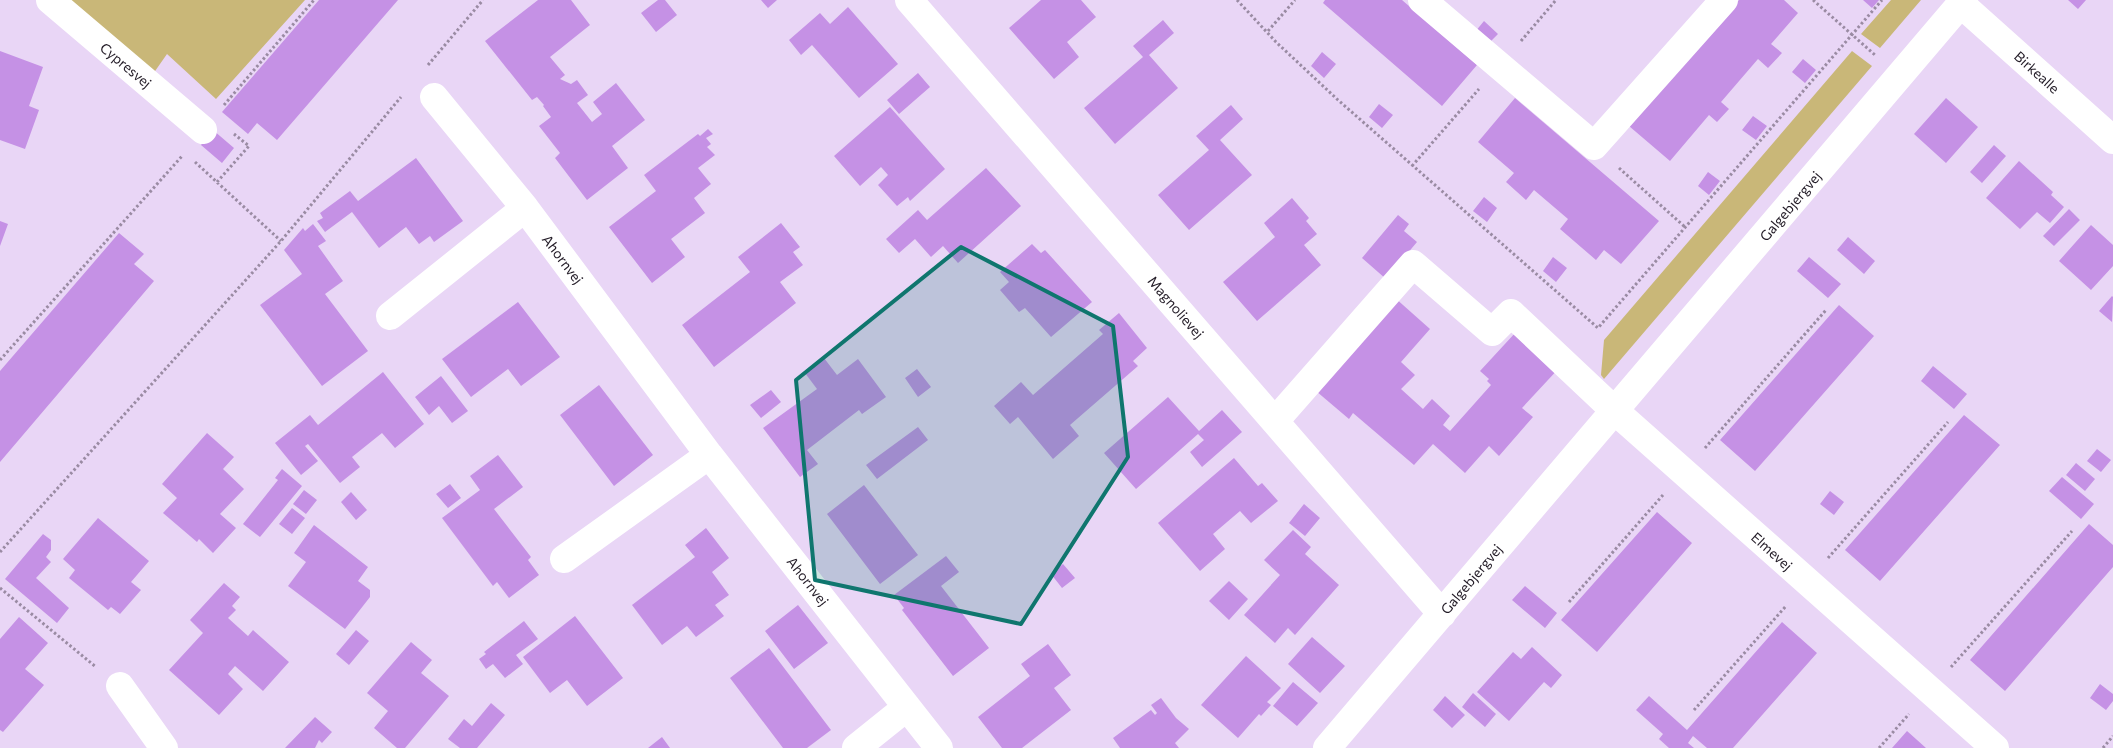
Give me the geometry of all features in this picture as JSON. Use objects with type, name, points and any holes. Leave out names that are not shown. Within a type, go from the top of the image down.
[{"type":"street","name":"Cypresvej","points":[[50,0],[203,130]]},
{"type":"street","name":"Magnolievej","points":[[909,0],[1442,614]]},
{"type":"street","points":[[1422,0],[1594,146],[1724,0]]},
{"type":"street","name":"Galgebjergvej","points":[[1328,748],[1963,2]]},
{"type":"street","name":"Birkealle","points":[[1963,2],[2113,140]]},
{"type":"street","name":"Ahornvej","points":[[434,97],[525,208],[709,455],[939,748]]},
{"type":"street","points":[[390,316],[525,208]]},
{"type":"street","points":[[1275,421],[1413,264],[1492,332],[1511,313],[1615,411]]},
{"type":"street","name":"Elmevej","points":[[1615,411],[1995,748]]},
{"type":"street","points":[[564,559],[709,455]]},
{"type":"street","points":[[120,686],[164,748]]},
{"type":"street","points":[[856,748],[907,708]]},
{"type":"path","points":[[203,130],[314,0]]},
{"type":"path","points":[[423,70],[483,0]]},
{"type":"path","points":[[1237,0],[1338,100],[1598,328],[1882,0]]},
{"type":"path","points":[[1268,31],[1295,0]]},
{"type":"path","points":[[1813,0],[1899,77]]},
{"type":"path","points":[[0,552],[282,241],[405,92]]},
{"type":"path","points":[[1594,146],[1686,227]]},
{"type":"path","points":[[0,360],[185,152],[282,241]]},
{"type":"path","points":[[1879,748],[2072,531]]},
{"type":"path","points":[[0,588],[120,686]]},
{"type":"path","points":[[2103,748],[2113,736]]},
{"type":"highlighted area","points":[[961,247],[1113,326],[1128,457],[1021,624],[815,580],[796,380]]},
{"type":"shaded area","points":[[62,0],[305,0],[216,99],[167,54],[153,74]]},
{"type":"shaded area","points":[[1891,0],[1921,0],[1880,48],[1861,34]]},
{"type":"shaded area","points":[[1852,51],[1872,66],[1604,379],[1601,375],[1604,340]]},
{"type":"building","points":[[319,0],[398,0],[277,140],[257,123],[248,134],[222,112]]},
{"type":"building","points":[[538,0],[571,0],[590,25],[550,57],[565,75],[560,79],[571,84],[577,80],[588,95],[577,103],[592,122],[602,114],[593,102],[616,83],[645,120],[612,146],[628,168],[587,200],[555,158],[560,153],[539,126],[551,117],[544,105],[537,97],[532,100],[485,41]]},
{"type":"building","points":[[658,0],[665,0],[677,15],[656,32],[641,13]]},
{"type":"building","points":[[761,0],[777,0],[768,8]]},
{"type":"building","points":[[1041,0],[1081,0],[1096,17],[1067,42],[1079,57],[1054,79],[1009,28]]},
{"type":"building","points":[[1325,0],[1402,0],[1477,65],[1442,106],[1323,3]]},
{"type":"building","points":[[1739,0],[1784,0],[1798,13],[1771,44],[1782,53],[1768,68],[1758,59],[1721,102],[1729,109],[1717,122],[1709,115],[1670,161],[1629,126]]},
{"type":"building","points":[[1863,0],[1879,0],[1872,8]]},
{"type":"building","points":[[2068,0],[2086,0],[2078,9]]},
{"type":"building","points":[[848,7],[898,64],[859,98],[812,45],[801,55],[789,40],[820,13],[830,24]]},
{"type":"building","points":[[1163,20],[1174,33],[1149,55],[1178,88],[1115,144],[1084,108],[1143,57],[1133,46]]},
{"type":"building","points":[[1484,21],[1498,34],[1488,44],[1475,32]]},
{"type":"building","points":[[0,51],[43,67],[29,106],[39,110],[25,149],[0,140]]},
{"type":"building","points":[[1322,52],[1336,64],[1324,78],[1311,66]]},
{"type":"building","points":[[1803,59],[1816,70],[1805,83],[1792,72]]},
{"type":"building","points":[[918,73],[930,87],[899,114],[887,100]]},
{"type":"building","points":[[1515,98],[1659,221],[1621,264],[1604,250],[1596,260],[1560,229],[1568,219],[1534,190],[1526,200],[1506,182],[1514,173],[1478,142]]},
{"type":"building","points":[[1946,98],[1978,127],[1946,163],[1914,134]]},
{"type":"building","points":[[1379,104],[1393,115],[1382,128],[1369,117]]},
{"type":"building","points":[[1231,105],[1243,119],[1220,140],[1252,175],[1189,230],[1158,195],[1209,150],[1196,136]]},
{"type":"building","points":[[890,107],[945,169],[910,201],[908,197],[897,206],[878,185],[888,175],[881,167],[860,186],[834,156]]},
{"type":"building","points":[[1753,116],[1767,126],[1756,140],[1742,130]]},
{"type":"building","points":[[708,129],[713,134],[706,138],[711,144],[707,147],[715,155],[698,168],[711,184],[694,198],[705,213],[671,239],[685,257],[652,283],[609,227],[656,191],[644,175],[698,134],[700,136]]},
{"type":"building","points":[[213,130],[234,148],[222,163],[201,145]]},
{"type":"building","points":[[1994,145],[2006,156],[1982,183],[1970,172]]},
{"type":"building","points":[[416,158],[463,221],[434,242],[430,236],[419,244],[406,227],[379,248],[352,212],[325,232],[317,221],[323,218],[320,213],[350,191],[358,201]]},
{"type":"building","points":[[2019,161],[2053,192],[2051,195],[2064,207],[2050,223],[2037,212],[2020,229],[1986,198]]},
{"type":"building","points":[[986,168],[1021,206],[958,263],[943,246],[931,257],[915,239],[899,253],[886,239],[918,210],[927,220]]},
{"type":"building","points":[[1708,172],[1720,181],[1709,195],[1698,186]]},
{"type":"building","points":[[1484,197],[1497,208],[1487,222],[1473,211]]},
{"type":"building","points":[[1292,198],[1309,218],[1306,221],[1317,234],[1304,245],[1321,265],[1257,321],[1223,282],[1275,237],[1264,223]]},
{"type":"building","points":[[2069,209],[2080,220],[2054,246],[2043,236]]},
{"type":"building","points":[[1398,215],[1409,224],[1404,231],[1417,242],[1386,279],[1362,258]]},
{"type":"building","points":[[0,221],[8,224],[0,246]]},
{"type":"building","points":[[781,223],[800,247],[793,252],[803,265],[780,282],[796,303],[714,367],[682,325],[750,272],[738,257]]},
{"type":"building","points":[[313,224],[326,241],[318,246],[343,281],[325,294],[368,351],[322,386],[260,305],[302,274],[284,250],[303,228],[305,231]]},
{"type":"building","points":[[2091,225],[2113,245],[2113,266],[2091,290],[2059,261]]},
{"type":"building","points":[[119,233],[144,254],[134,264],[154,281],[0,462],[0,371]]},
{"type":"building","points":[[1848,237],[1875,261],[1864,274],[1837,250]]},
{"type":"building","points":[[1032,244],[1041,253],[1045,250],[1092,302],[1051,337],[1025,308],[1019,312],[1000,290],[1009,282],[1000,272]]},
{"type":"building","points":[[1553,257],[1567,268],[1556,282],[1543,271]]},
{"type":"building","points":[[1809,257],[1841,284],[1828,298],[1797,271]]},
{"type":"building","points":[[1394,297],[1430,329],[1401,362],[1415,375],[1401,389],[1423,409],[1432,399],[1450,416],[1443,425],[1450,431],[1491,385],[1487,381],[1489,379],[1480,371],[1516,332],[1561,366],[1522,408],[1533,417],[1499,456],[1489,446],[1465,473],[1433,444],[1414,465],[1353,413],[1349,419],[1316,391]]},
{"type":"building","points":[[2113,297],[2112,322],[2099,311]]},
{"type":"building","points":[[518,302],[560,357],[521,386],[508,369],[471,397],[442,359]]},
{"type":"building","points":[[1839,305],[1874,336],[1755,471],[1720,440]]},
{"type":"building","points":[[1119,313],[1147,348],[1133,361],[1138,366],[1070,425],[1079,436],[1053,459],[1018,417],[1010,424],[994,406],[1021,382],[1033,395],[1103,334],[1099,330]]},
{"type":"building","points":[[824,358],[837,375],[858,359],[886,397],[862,414],[859,410],[807,450],[818,464],[800,477],[763,428],[817,389],[805,373]]},
{"type":"building","points":[[1933,366],[1967,394],[1954,409],[1921,381]]},
{"type":"building","points":[[917,369],[931,387],[918,397],[905,378]]},
{"type":"building","points":[[383,372],[424,424],[395,448],[382,433],[352,457],[360,467],[340,483],[308,444],[305,446],[318,461],[301,475],[275,443],[310,415],[318,425]]},
{"type":"building","points":[[441,376],[468,411],[452,423],[439,406],[429,415],[415,397]]},
{"type":"building","points":[[599,385],[653,455],[614,486],[560,415]]},
{"type":"building","points":[[771,390],[781,402],[761,418],[750,405]]},
{"type":"building","points":[[1168,397],[1199,431],[1222,410],[1242,432],[1202,467],[1190,452],[1204,440],[1198,434],[1136,489],[1104,453]]},
{"type":"building","points":[[1964,415],[2000,445],[1880,581],[1845,550]]},
{"type":"building","points":[[918,427],[928,440],[877,479],[866,465]]},
{"type":"building","points":[[207,433],[234,457],[223,469],[244,489],[220,514],[236,528],[213,553],[199,539],[197,542],[163,513],[177,498],[162,484]]},
{"type":"building","points":[[2097,449],[2111,460],[2101,472],[2087,461]]},
{"type":"building","points":[[498,455],[523,487],[494,509],[531,557],[528,560],[539,575],[509,598],[497,582],[493,586],[442,518],[480,490],[470,476]]},
{"type":"building","points":[[1234,458],[1258,486],[1262,483],[1278,501],[1251,523],[1240,511],[1213,534],[1225,549],[1200,571],[1158,523]]},
{"type":"building","points":[[2076,463],[2095,479],[2085,491],[2066,475]]},
{"type":"building","points":[[282,469],[302,486],[260,537],[243,524],[278,480],[275,478]]},
{"type":"building","points":[[2062,477],[2094,504],[2081,519],[2049,491]]},
{"type":"building","points":[[450,484],[461,498],[448,508],[436,494]]},
{"type":"building","points":[[864,485],[918,555],[880,584],[827,514]]},
{"type":"building","points":[[304,490],[317,500],[306,514],[293,504]]},
{"type":"building","points":[[1830,491],[1844,502],[1834,515],[1820,504]]},
{"type":"building","points":[[351,492],[367,510],[356,520],[341,502]]},
{"type":"building","points":[[1304,504],[1320,518],[1305,536],[1289,523]]},
{"type":"building","points":[[292,508],[305,518],[292,534],[279,524]]},
{"type":"building","points":[[1657,512],[1692,543],[1597,652],[1561,620]]},
{"type":"building","points":[[98,518],[149,561],[131,582],[141,590],[120,614],[111,607],[108,610],[69,578],[75,570],[63,559]]},
{"type":"building","points":[[2089,524],[2113,545],[2113,567],[2005,691],[1970,660]]},
{"type":"building","points":[[314,525],[368,567],[358,581],[370,590],[370,597],[345,629],[288,586],[306,562],[294,553]]},
{"type":"building","points":[[706,528],[729,558],[712,572],[729,595],[715,605],[724,616],[696,637],[687,626],[662,645],[632,605],[695,557],[685,545]]},
{"type":"building","points":[[1293,530],[1311,547],[1305,554],[1339,585],[1295,635],[1288,628],[1275,643],[1244,615],[1280,575],[1264,560]]},
{"type":"building","points":[[43,534],[51,540],[51,550],[46,557],[51,562],[36,578],[69,608],[57,623],[5,579]]},
{"type":"building","points":[[946,556],[959,572],[941,586],[989,648],[953,676],[902,610],[904,608],[894,595]]},
{"type":"building","points":[[1063,564],[1075,578],[1062,588],[1051,574]]},
{"type":"building","points":[[1229,581],[1248,599],[1229,620],[1209,601]]},
{"type":"building","points":[[224,583],[240,597],[232,606],[236,610],[228,618],[248,636],[253,630],[289,662],[263,691],[235,666],[228,674],[243,689],[219,715],[169,670],[203,633],[190,620]]},
{"type":"building","points":[[1525,586],[1557,613],[1545,628],[1512,600]]},
{"type":"building","points":[[798,605],[828,643],[794,669],[765,631]]},
{"type":"building","points":[[575,616],[623,678],[587,706],[567,680],[550,693],[523,657]]},
{"type":"building","points":[[19,617],[48,643],[25,669],[44,685],[3,732],[0,730],[0,639]]},
{"type":"building","points":[[524,621],[538,639],[516,655],[523,664],[505,678],[493,664],[486,669],[479,659],[486,654],[484,652]]},
{"type":"building","points":[[1782,622],[1817,653],[1733,748],[1707,748],[1693,736],[1688,743],[1694,748],[1669,748],[1659,739],[1663,734],[1636,710],[1649,696],[1687,730]]},
{"type":"building","points":[[356,630],[369,641],[349,665],[336,654]]},
{"type":"building","points":[[1312,637],[1345,666],[1320,693],[1288,664]]},
{"type":"building","points":[[411,642],[432,660],[421,673],[449,696],[405,748],[397,748],[374,728],[388,711],[367,693]]},
{"type":"building","points":[[1048,644],[1071,675],[1054,688],[1071,710],[1022,748],[1002,748],[978,717],[1030,676],[1021,664]]},
{"type":"building","points":[[1532,647],[1562,675],[1551,688],[1544,682],[1509,721],[1477,692],[1513,652],[1521,659]]},
{"type":"building","points":[[769,648],[831,730],[807,748],[783,748],[730,678]]},
{"type":"building","points":[[1246,656],[1281,688],[1267,702],[1271,705],[1261,716],[1259,714],[1238,738],[1201,705]]},
{"type":"building","points":[[1293,682],[1318,703],[1297,726],[1273,706]]},
{"type":"building","points":[[2100,684],[2113,694],[2113,701],[2106,710],[2090,698]]},
{"type":"building","points":[[1473,693],[1496,714],[1485,727],[1462,707]]},
{"type":"building","points":[[1445,696],[1465,715],[1452,728],[1433,710]]},
{"type":"building","points":[[1161,698],[1176,718],[1189,729],[1175,743],[1179,748],[1120,748],[1113,738],[1151,710],[1155,715],[1157,713],[1151,705]]},
{"type":"building","points":[[491,703],[505,715],[477,748],[460,748],[448,739],[464,719],[472,726]]},
{"type":"building","points":[[315,717],[332,732],[322,743],[319,740],[315,748],[285,748]]},
{"type":"building","points":[[1907,731],[1926,748],[1892,748]]},
{"type":"building","points":[[662,737],[670,748],[648,748]]}]
